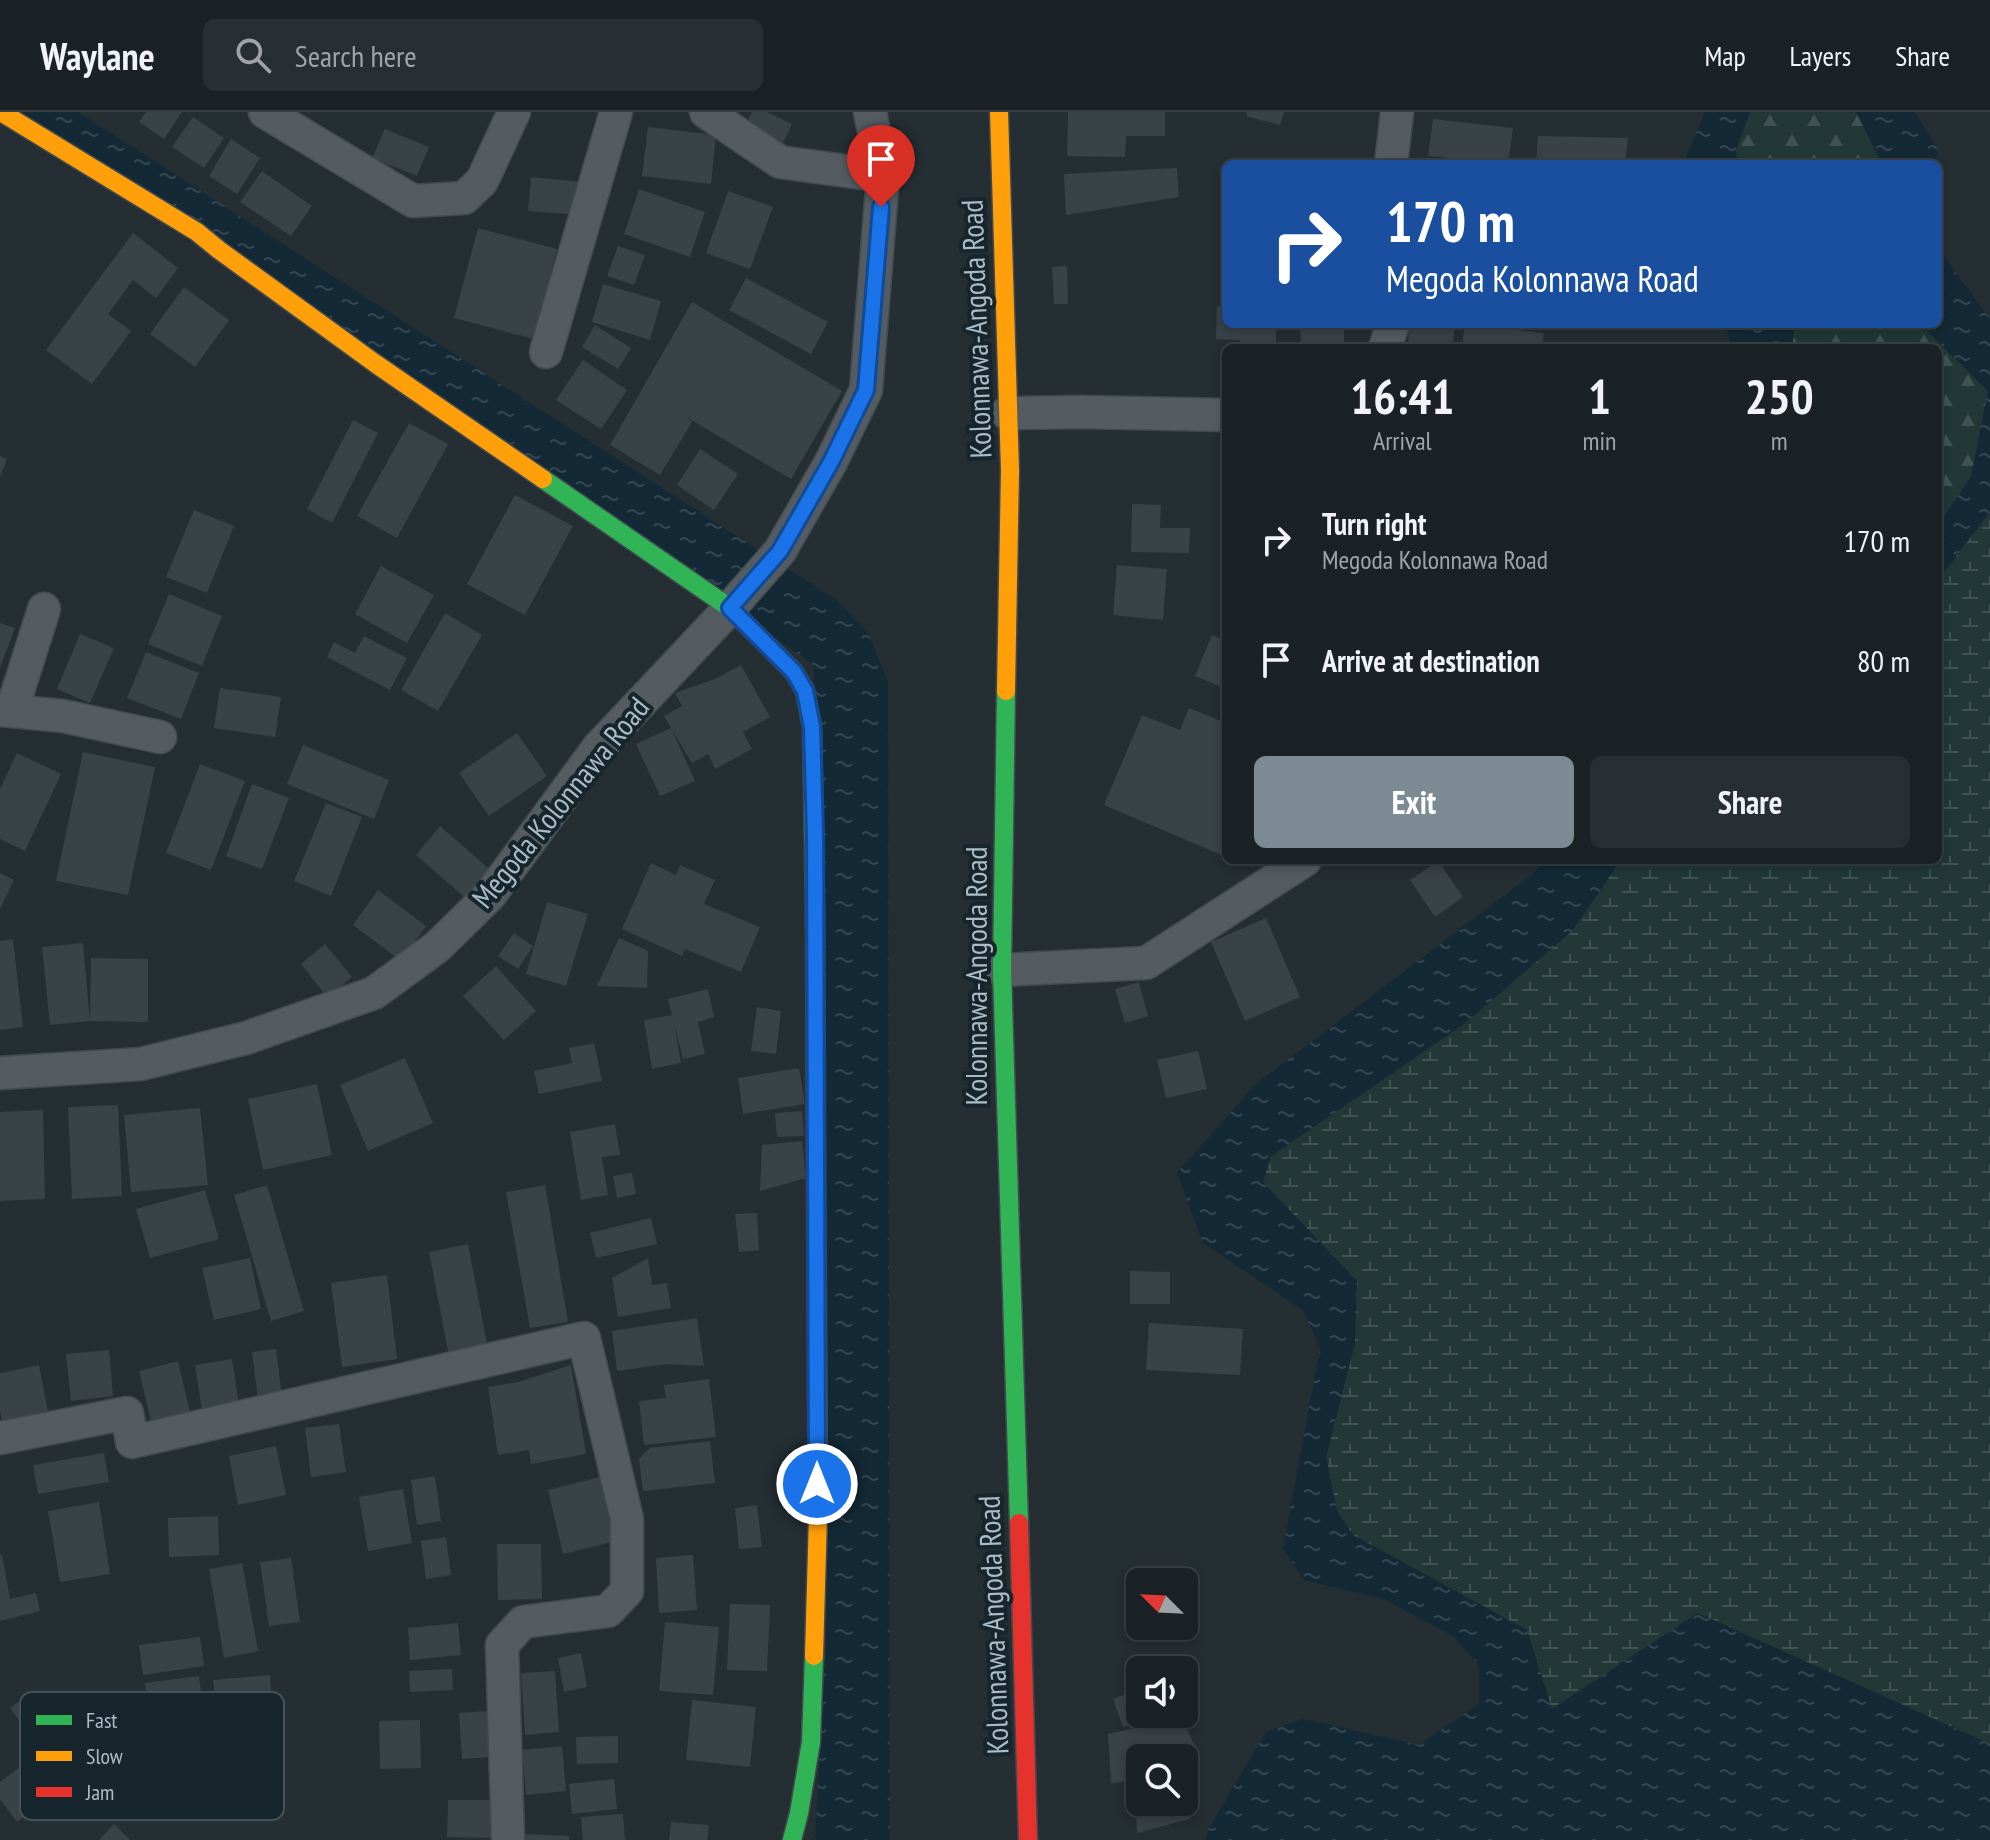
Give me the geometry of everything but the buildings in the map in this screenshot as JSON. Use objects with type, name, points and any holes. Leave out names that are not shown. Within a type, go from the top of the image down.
[{"type":"street","points":[[1,112],[197,232],[376,364],[730,608],[794,672],[805,691],[812,727],[815,834],[818,1515],[811,1742],[792,1840]]},
{"type":"street","points":[[265,112],[413,201],[464,198],[482,181],[514,112]]},
{"type":"street","points":[[546,352],[616,112]]},
{"type":"street","points":[[706,112],[780,162],[883,176]]},
{"type":"street","name":"Megoda Kolonnawa Road","points":[[0,1073],[141,1064],[246,1038],[374,993],[437,947],[490,895],[598,748],[780,551],[831,462],[866,390],[883,176],[870,112]]},
{"type":"street","name":"Kolonnawa-Angoda Road","points":[[999,112],[1010,470],[1002,970],[1028,1840]]},
{"type":"street","points":[[1391,160],[1397,112]]},
{"type":"street","points":[[1007,413],[1222,415]]},
{"type":"street","points":[[44,609],[6,710],[63,716],[160,737]]},
{"type":"street","points":[[1002,970],[1146,963],[1299,864]]},
{"type":"street","points":[[0,1438],[127,1413],[132,1442],[584,1338],[627,1519],[627,1591],[608,1611],[523,1622],[502,1645],[508,1840]]},
{"type":"green space","points":[[1750,112],[1856,112],[1879,158],[1737,160],[1736,150]]},
{"type":"green space","points":[[1794,328],[1924,328],[1940,344],[1792,344]]},
{"type":"green space","points":[[1942,346],[1988,391],[1971,477],[1942,520]]},
{"type":"green space","points":[[1990,512],[1990,1744],[1698,1613],[1552,1709],[1527,1630],[1353,1535],[1337,1511],[1326,1457],[1355,1343],[1263,1182],[1270,1157],[1464,1024],[1572,931],[1618,864],[1942,864],[1942,575]]},
{"type":"water","points":[[14,112],[78,112],[838,601],[868,633],[888,682],[890,1840],[815,1840],[826,1642],[814,665]]},
{"type":"water","points":[[1705,112],[1750,112],[1736,150],[1737,160],[1685,160]]},
{"type":"water","points":[[1856,112],[1915,112],[1938,150],[1937,160],[1878,160]]},
{"type":"water","points":[[1942,253],[1990,319],[1990,512],[1942,575],[1942,520],[1971,477],[1988,391],[1924,328],[1942,328]]},
{"type":"water","points":[[1726,328],[1794,328],[1792,344],[1731,344]]},
{"type":"water","points":[[1540,864],[1618,864],[1572,931],[1464,1024],[1270,1157],[1263,1182],[1357,1281],[1355,1343],[1326,1457],[1337,1511],[1353,1535],[1527,1630],[1552,1709],[1698,1613],[1990,1744],[1990,1840],[1206,1840],[1208,1830],[1266,1732],[1303,1719],[1419,1745],[1479,1704],[1479,1666],[1454,1637],[1384,1599],[1304,1580],[1283,1549],[1320,1348],[1304,1311],[1203,1243],[1177,1173],[1257,1083],[1534,873]]},
{"type":"traffic: fast","points":[[543,479],[730,608],[794,672],[805,691],[812,727],[815,909]]},
{"type":"traffic: fast","points":[[1006,691],[1002,970],[1019,1523]]},
{"type":"traffic: fast","points":[[792,1840],[811,1742],[814,1656]]},
{"type":"traffic: slow","points":[[1,112],[197,232],[376,364],[543,479]]},
{"type":"traffic: slow","points":[[999,112],[1010,470],[1006,691]]},
{"type":"traffic: slow","points":[[814,1656],[818,1515],[816,1157]]},
{"type":"traffic: jam","points":[[815,909],[816,1157]]},
{"type":"traffic: jam","points":[[1019,1523],[1028,1840]]},
{"type":"route","points":[[817,1484],[812,727],[805,691],[794,672],[730,608],[780,551],[831,462],[866,390],[881,207]]}]
